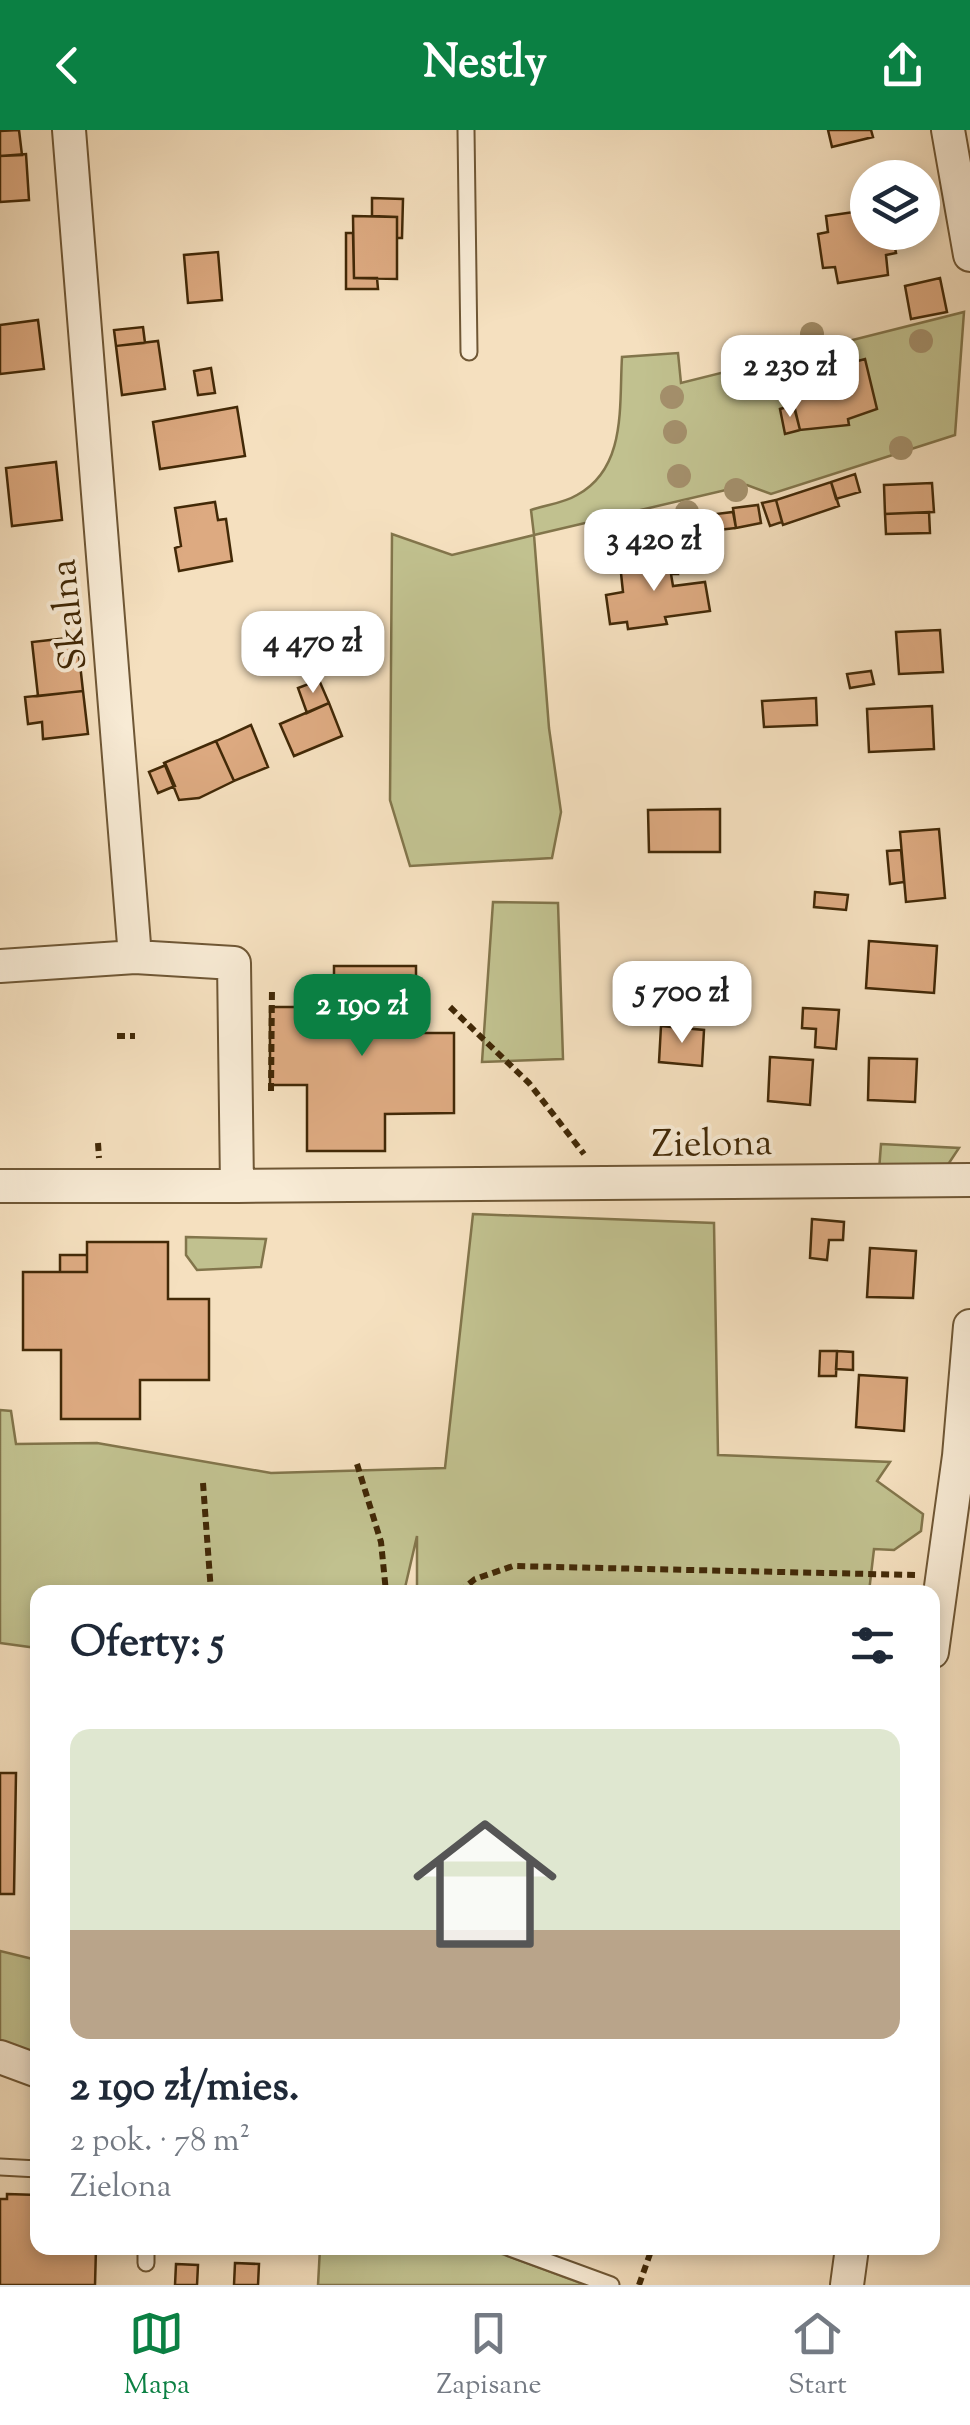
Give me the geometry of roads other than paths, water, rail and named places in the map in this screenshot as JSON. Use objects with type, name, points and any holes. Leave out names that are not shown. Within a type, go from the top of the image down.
[{"type":"street","name":"Skalna","points":[[69,130],[135,957]]},
{"type":"street","points":[[948,130],[970,255]]},
{"type":"street","points":[[0,966],[135,957],[234,963],[237,1186]]},
{"type":"street","name":"Zielona","points":[[0,1186],[970,1180]]},
{"type":"street","points":[[940,1597],[959,1456],[970,1326]]},
{"type":"street","points":[[0,2057],[30,2068]]},
{"type":"street","points":[[848,2285],[851,2255]]},
{"type":"lane","points":[[466,130],[469,352]]},
{"type":"lane","points":[[0,2167],[30,2169]]},
{"type":"lane","points":[[528,2255],[607,2285]]}]
